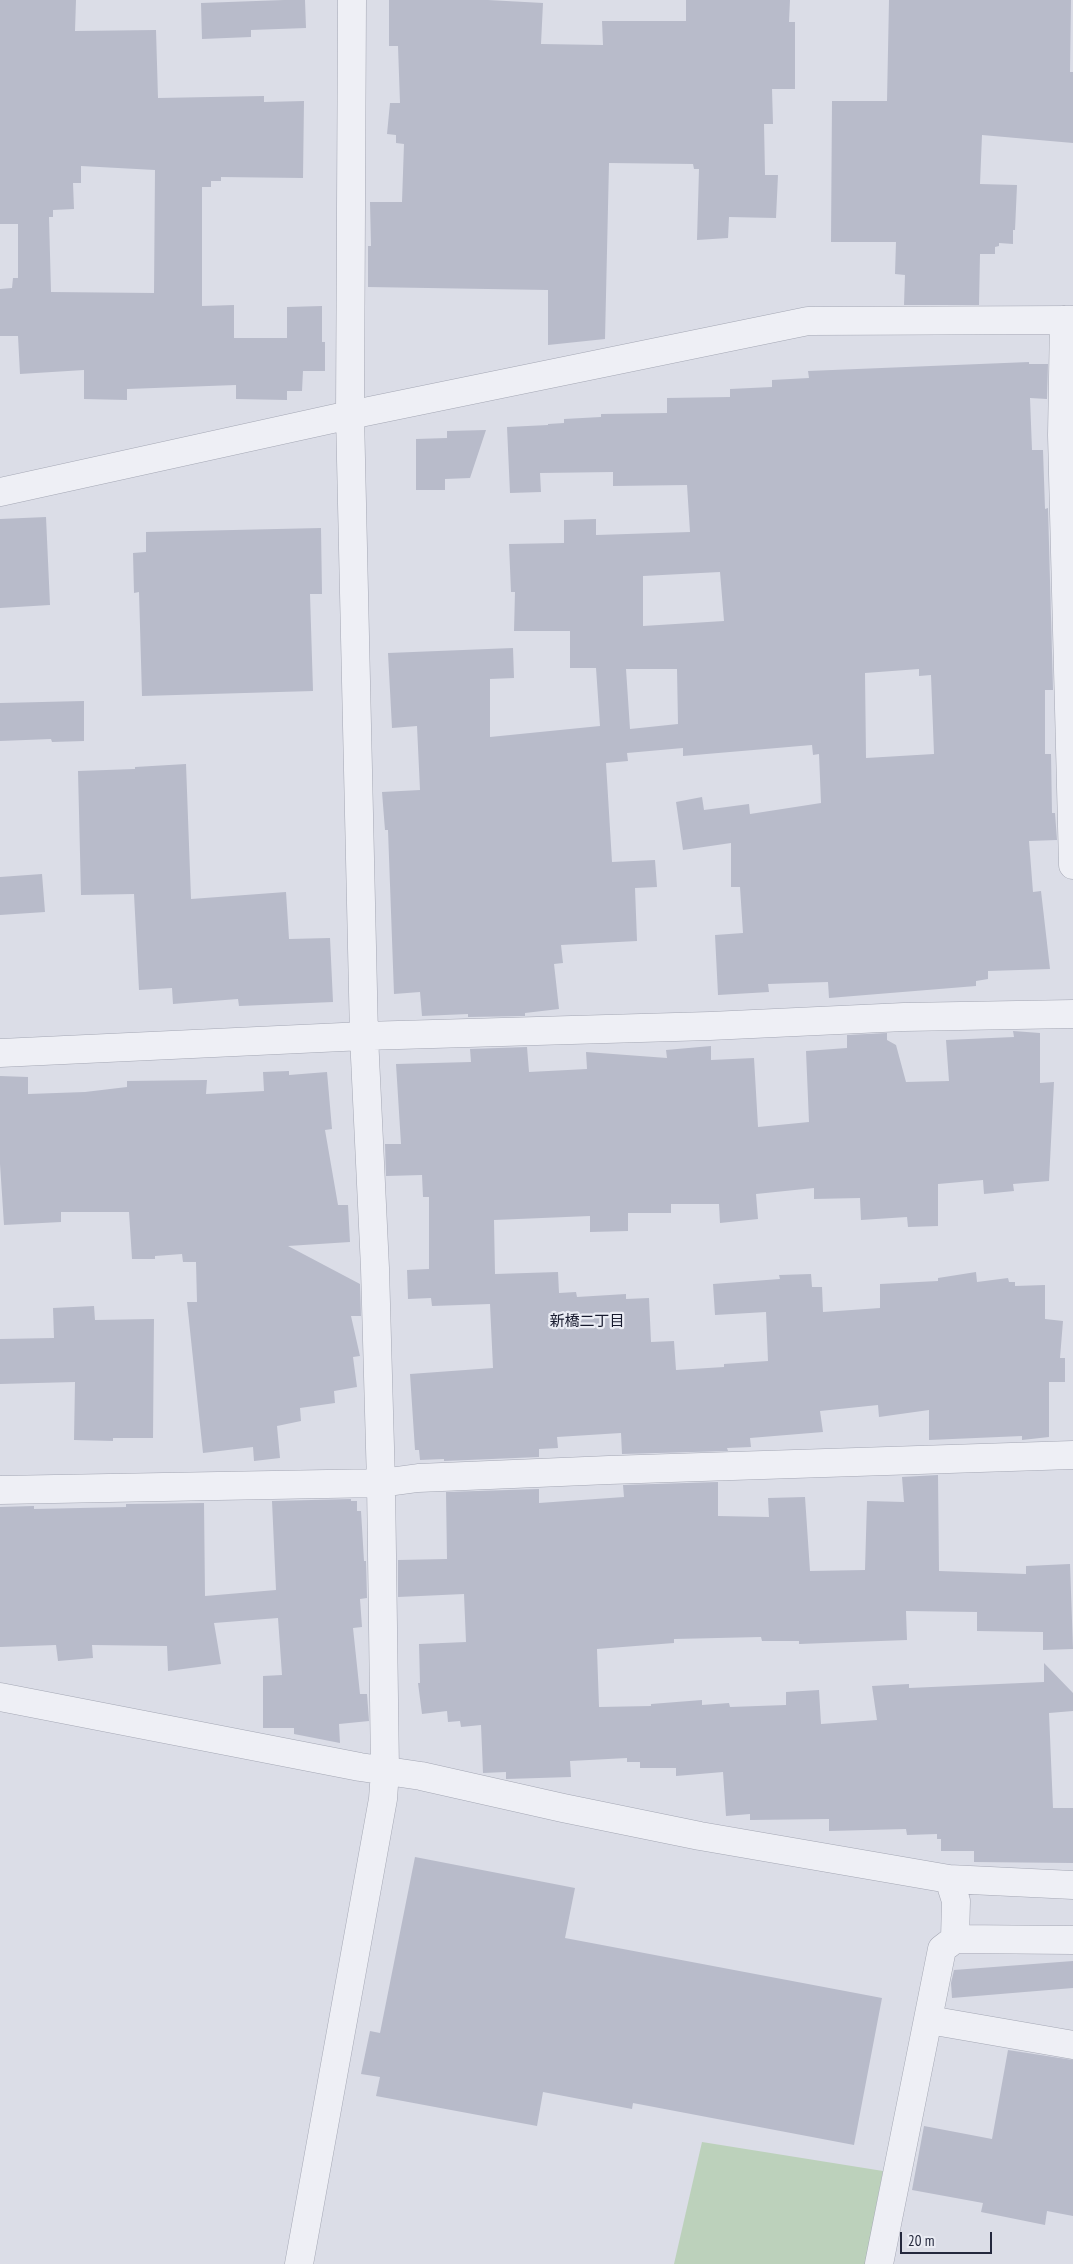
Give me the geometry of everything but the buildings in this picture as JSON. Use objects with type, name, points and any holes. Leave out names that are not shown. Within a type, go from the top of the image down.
[{"type":"street","points":[[299,2264],[383,1799],[385,1771],[381,1483],[375,1268],[364,1036],[350,415],[352,0]]},
{"type":"street","points":[[0,492],[350,415],[808,321],[1068,320],[1062,435],[1073,865]]},
{"type":"street","points":[[0,1053],[364,1036],[710,1026],[904,1017],[1073,1014]]},
{"type":"street","points":[[0,1490],[381,1483],[418,1478],[1073,1454]]},
{"type":"street","points":[[0,1696],[385,1771],[421,1776],[700,1836],[950,1879],[1073,1885]]},
{"type":"street","points":[[950,1879],[956,1901],[956,1939]]},
{"type":"street","points":[[879,2264],[942,1949],[956,1939],[1073,1940]]},
{"type":"street","points":[[929,2020],[1073,2045]]},
{"type":"green space","points":[[702,2142],[883,2171],[865,2264],[674,2264]]},
{"type":"district","name":"新橋二丁目","points":[[587,1322]]}]
